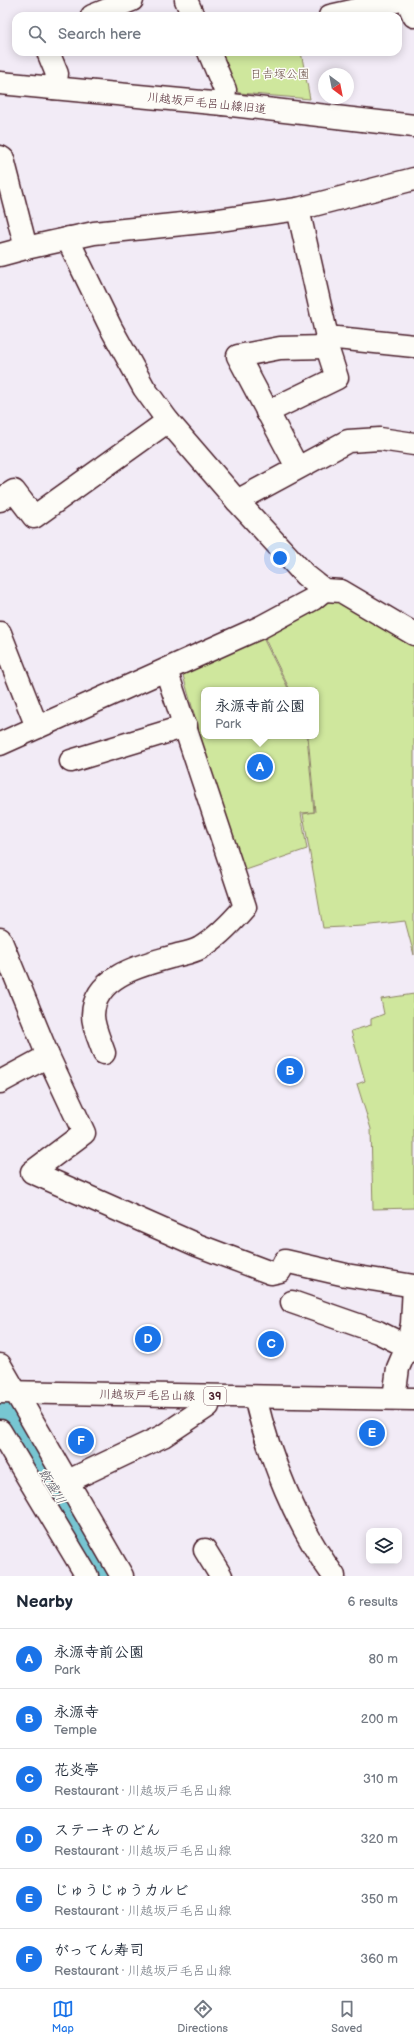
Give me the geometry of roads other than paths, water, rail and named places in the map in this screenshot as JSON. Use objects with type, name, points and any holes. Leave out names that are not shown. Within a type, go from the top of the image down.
[{"type":"street","points":[[102,12],[132,0]]},
{"type":"street","points":[[186,0],[191,12]]},
{"type":"street","points":[[348,12],[401,0]]},
{"type":"street","points":[[407,0],[414,16]]},
{"type":"street","points":[[50,56],[57,74],[54,88]]},
{"type":"street","points":[[211,56],[224,90],[223,104]]},
{"type":"street","name":"川越坂戸毛呂山線旧道","points":[[0,83],[223,104],[414,126]]},
{"type":"street","points":[[0,157],[3,159],[26,248]]},
{"type":"street","points":[[0,255],[94,233],[212,221],[298,209],[414,180]]},
{"type":"street","points":[[267,412],[337,378],[327,342],[298,209]]},
{"type":"street","points":[[69,238],[75,254],[111,328],[144,388],[168,421],[237,501],[305,576],[324,590],[340,591],[414,634]]},
{"type":"street","points":[[298,467],[238,356],[280,348],[327,342],[414,346]]},
{"type":"street","points":[[0,500],[14,491],[34,517],[168,421]]},
{"type":"street","points":[[237,501],[348,441],[380,439],[414,444]]},
{"type":"street","points":[[0,744],[261,627],[313,599],[324,590]]},
{"type":"street","points":[[0,633],[38,727]]},
{"type":"street","points":[[104,1053],[93,1014],[96,1001],[104,988],[112,980],[127,971],[200,948],[233,921],[245,907],[186,726],[166,670]]},
{"type":"street","points":[[71,761],[186,726]]},
{"type":"street","points":[[0,939],[48,1056],[84,1133],[32,1172],[197,1245],[271,1273],[280,1272],[285,1261],[346,1275],[414,1286],[410,1349],[398,1368],[404,1398]]},
{"type":"street","points":[[0,1082],[48,1056]]},
{"type":"street","points":[[292,1302],[378,1332],[410,1349]]},
{"type":"street","points":[[0,1366],[8,1392],[66,1482],[122,1576]]},
{"type":"street","name":"川越坂戸毛呂山線","points":[[8,1392],[256,1397],[404,1398]]},
{"type":"street","points":[[66,1482],[163,1436],[208,1406],[208,1396]]},
{"type":"street","points":[[256,1397],[260,1417],[289,1494],[311,1541],[334,1576]]},
{"type":"street","points":[[0,1431],[10,1459],[87,1576]]},
{"type":"street","points":[[205,1550],[221,1576]]},
{"type":"waterway","name":"飯盛川","points":[[0,1397],[107,1576]]},
{"type":"place","name":"永源寺前公園","points":[[260,767]]},
{"type":"place","name":"永源寺","points":[[290,1071]]},
{"type":"place","name":"ステーキのどん","points":[[148,1339]]},
{"type":"place","name":"花炎亭","points":[[271,1344]]},
{"type":"place","name":"じゅうじゅうカルビ","points":[[372,1433]]},
{"type":"place","name":"がってん寿司","points":[[81,1441]]},
{"type":"park label","name":"日𠮷塚公園","points":[[280,74]]}]
